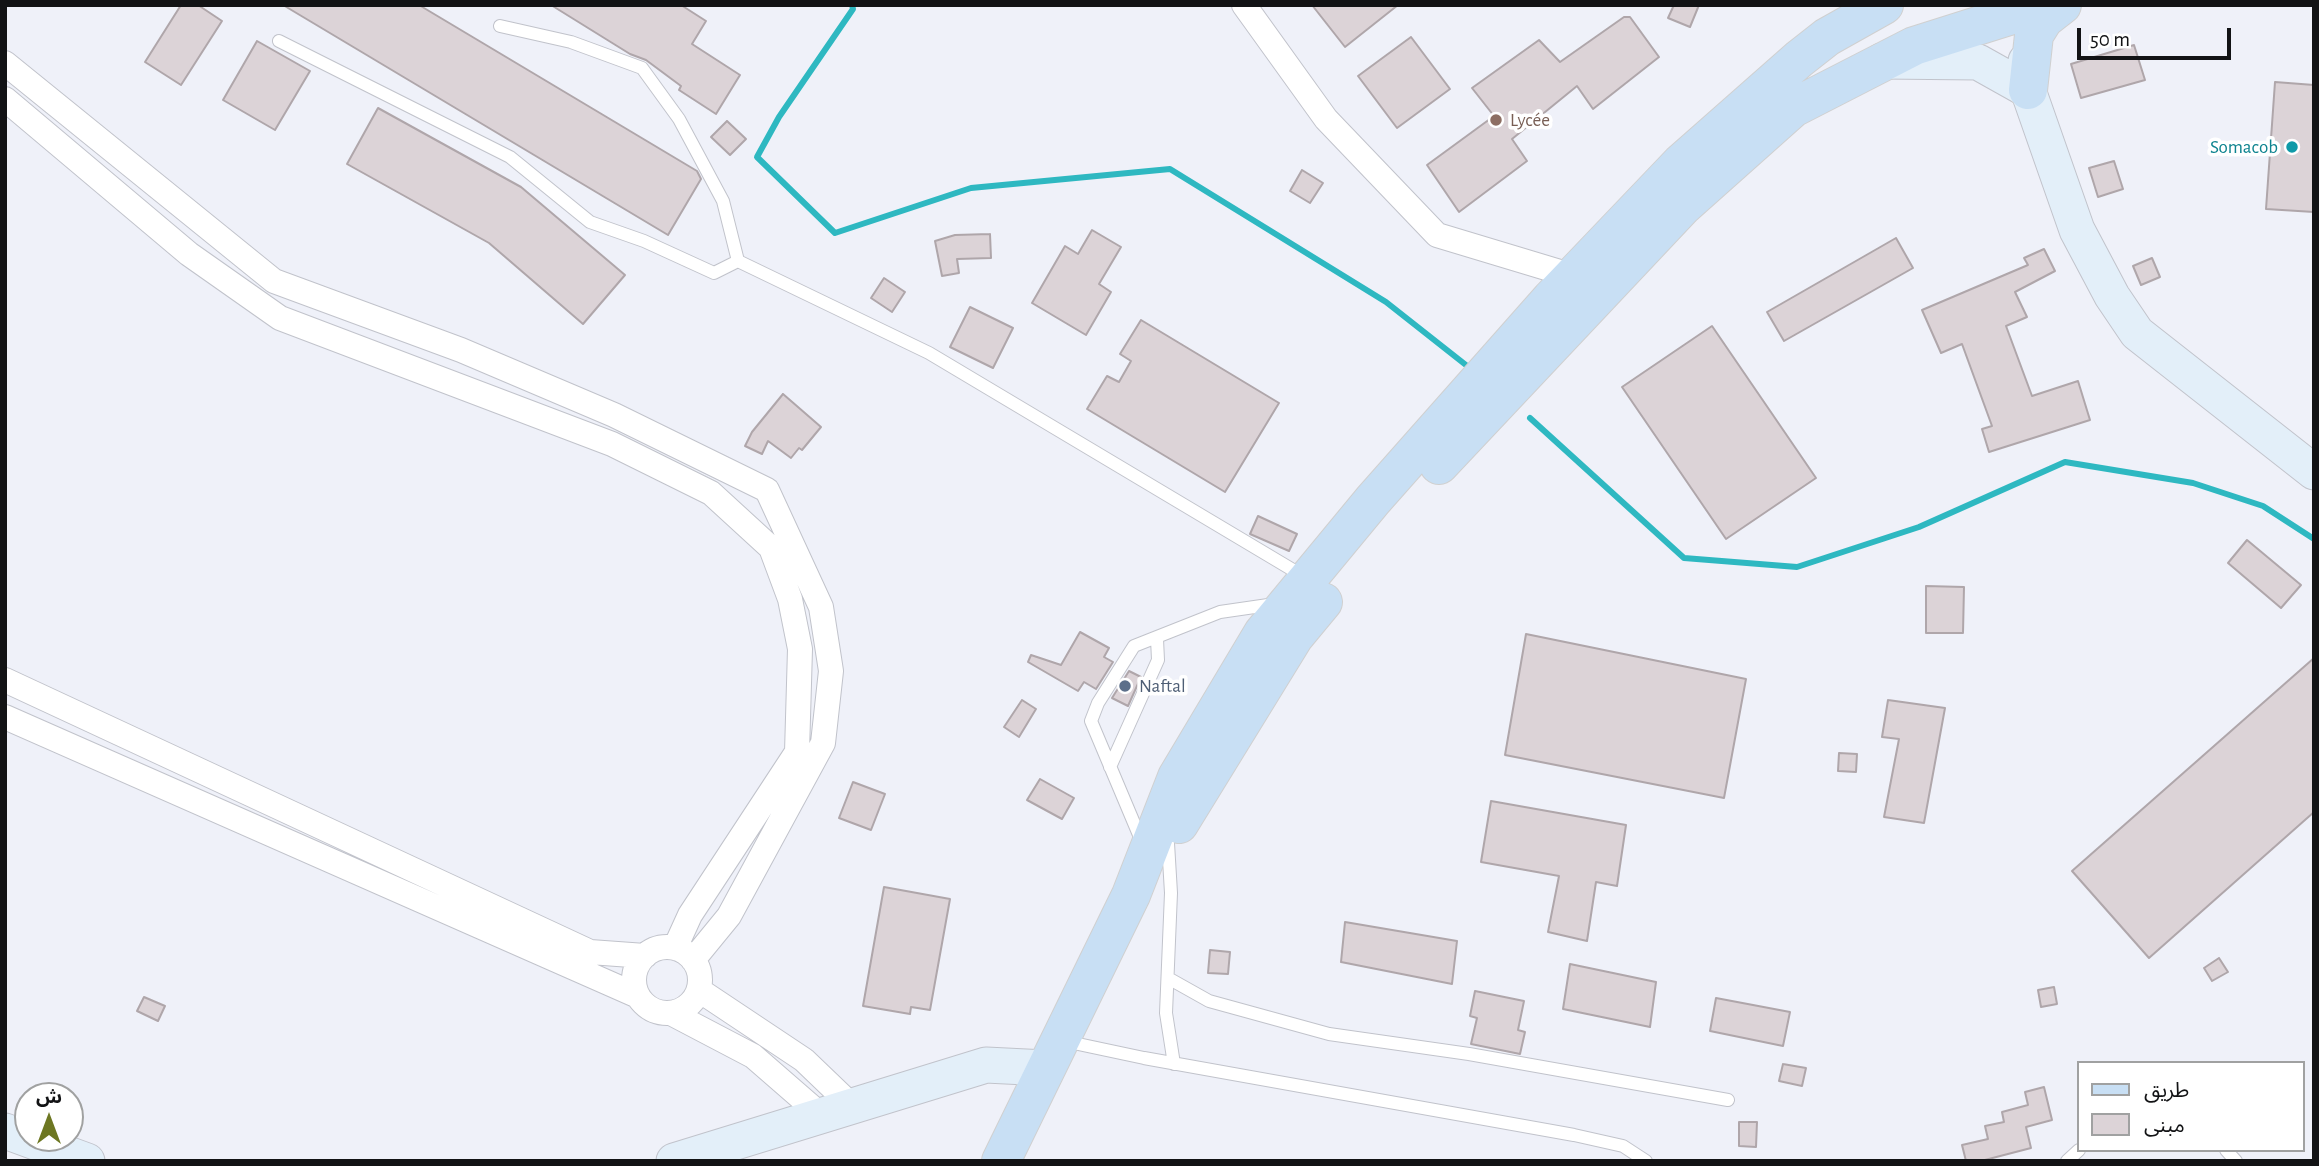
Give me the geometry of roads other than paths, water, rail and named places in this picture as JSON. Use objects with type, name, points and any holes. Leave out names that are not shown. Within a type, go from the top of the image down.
[{"type":"main road","points":[[1827,37],[1854,5]]},
{"type":"main road","points":[[1158,848],[1177,777],[1263,633],[1373,500],[1573,276],[1681,163],[1738,110],[1827,37],[1884,5]]},
{"type":"main road","points":[[2028,90],[2034,35],[2044,19],[2062,5]]},
{"type":"main road","points":[[1001,1161],[1131,895],[1158,848],[1294,637],[1423,481],[1683,205],[1793,108],[1972,16],[2029,8],[2028,90]]},
{"type":"main road","points":[[1972,16],[2028,90],[2077,230],[2112,296],[2137,333],[2314,472]]},
{"type":"main road","points":[[1882,61],[1978,62],[2028,90]]},
{"type":"main road","points":[[674,1161],[986,1065],[1053,1054]]},
{"type":"main road","points":[[5,1131],[88,1161]]},
{"type":"street","points":[[1244,5],[1326,119],[1437,235],[1573,276]]},
{"type":"street","points":[[5,63],[274,281],[461,350],[614,415],[767,490],[821,607],[831,671],[822,743],[729,916],[684,954]]},
{"type":"street","points":[[5,99],[189,254],[280,318],[612,444],[711,493],[771,548],[790,599],[800,649],[797,752],[690,915],[684,954]]},
{"type":"street","points":[[5,680],[590,952],[645,956]]},
{"type":"street","points":[[5,717],[136,778],[638,996],[654,1011],[671,1013],[753,1056],[837,1112]]},
{"type":"street","points":[[638,996],[634,974],[645,956],[654,950],[684,954],[698,969],[699,990],[687,1007],[671,1013]]},
{"type":"street","points":[[699,990],[804,1060],[837,1112]]},
{"type":"lane","points":[[500,26],[571,42],[642,68],[679,119],[723,201],[738,261]]},
{"type":"lane","points":[[279,41],[510,157],[590,222],[644,240],[715,273],[738,261]]},
{"type":"lane","points":[[738,261],[929,353],[1299,591]]},
{"type":"lane","points":[[1174,1064],[1166,1013],[1171,893],[1158,848],[1110,768],[1091,721],[1097,703],[1134,646],[1220,612],[1299,591]]},
{"type":"lane","points":[[1110,768],[1158,660],[1157,639]]},
{"type":"lane","points":[[1168,978],[1209,1001],[1329,1034],[1469,1054],[1728,1100]]},
{"type":"lane","points":[[1053,1054],[1174,1064],[1574,1135],[1623,1146],[1646,1161]]},
{"type":"waterway","points":[[852,5],[853,9],[779,117],[757,157],[835,233],[971,188],[1170,169],[1386,302],[1471,369]]},
{"type":"waterway","points":[[1530,418],[1684,558],[1797,567],[1919,527],[2065,462],[2193,483],[2263,506],[2314,539]]},
{"type":"place","name":"Lycée","points":[[1496,120]]},
{"type":"place","name":"Somacob","points":[[2292,147]]},
{"type":"place","name":"Naftal","points":[[1125,686]]}]
